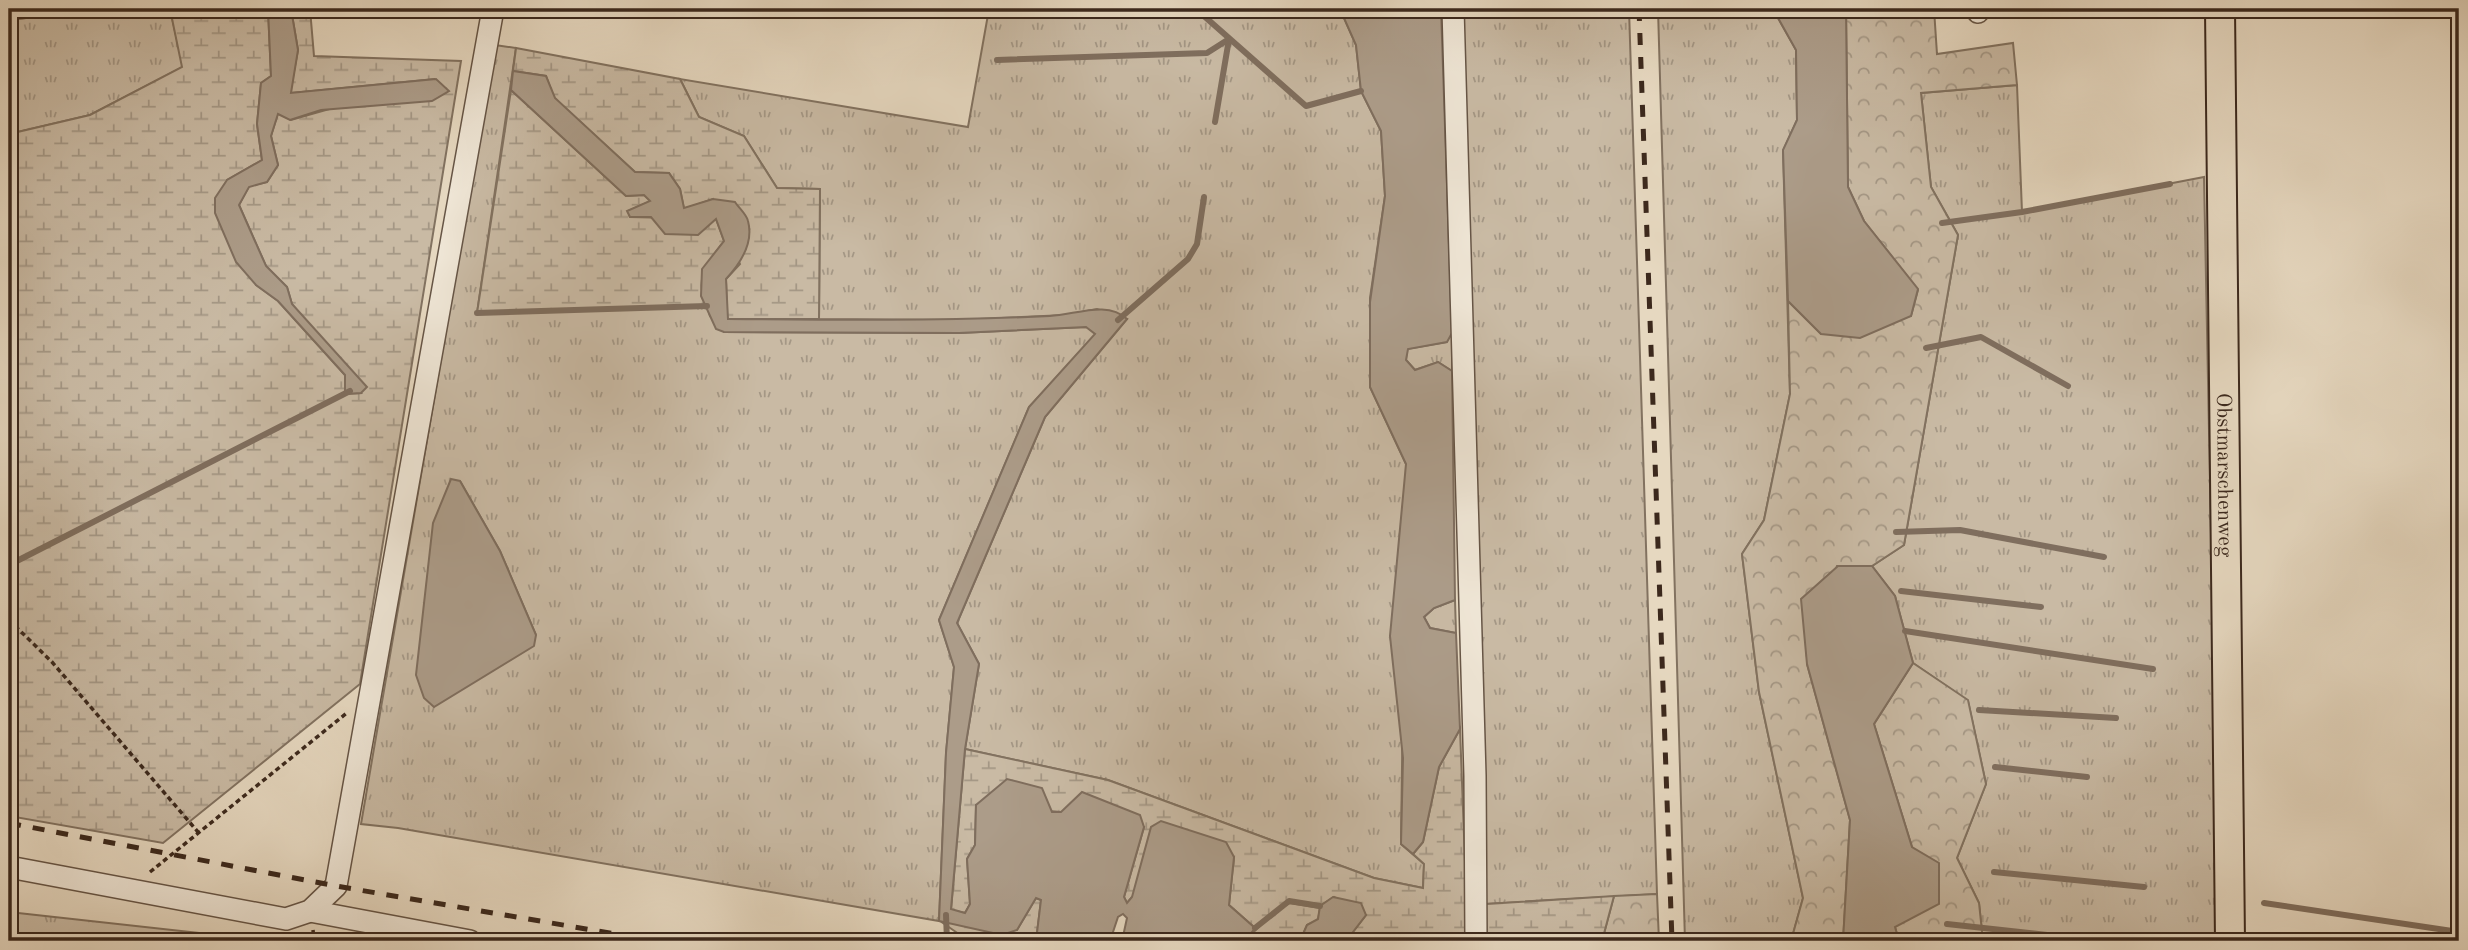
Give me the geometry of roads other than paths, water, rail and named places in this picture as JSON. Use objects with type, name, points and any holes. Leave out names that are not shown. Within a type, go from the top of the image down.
[{"type":"main road","name":"Obstmarschenweg","points":[[2220,9],[2230,941]]},
{"type":"lane","points":[[9,867],[286,919],[310,911],[336,886],[373,693],[493,9]]},
{"type":"lane","points":[[1453,9],[1475,776],[1476,941]]},
{"type":"lane","points":[[310,911],[470,941]]},
{"type":"waterway","points":[[1196,9],[1306,106],[1361,91]]},
{"type":"waterway","points":[[997,60],[1207,53],[1229,39],[1215,122]]},
{"type":"waterway","points":[[1942,223],[2022,212],[2170,184]]},
{"type":"waterway","points":[[1118,320],[1188,259],[1197,244],[1204,197]]},
{"type":"waterway","points":[[477,313],[707,306]]},
{"type":"waterway","points":[[1926,348],[1981,337],[2068,386]]},
{"type":"waterway","points":[[9,565],[350,391]]},
{"type":"waterway","points":[[1896,532],[1960,530],[2104,557]]},
{"type":"waterway","points":[[1901,591],[2041,607]]},
{"type":"waterway","points":[[1905,631],[2153,669]]},
{"type":"waterway","points":[[1979,710],[2116,718]]},
{"type":"waterway","points":[[1995,767],[2087,777]]},
{"type":"waterway","points":[[1994,872],[2144,887]]},
{"type":"waterway","points":[[1255,928],[1289,901],[1320,906]]},
{"type":"waterway","points":[[2264,903],[2459,932]]},
{"type":"waterway","points":[[946,915],[947,941]]},
{"type":"waterway","points":[[1947,924],[2056,936]]},
{"type":"railway","points":[[1639,9],[1672,941]]},
{"type":"railway","points":[[9,826],[19,825],[336,886],[656,941]]}]
